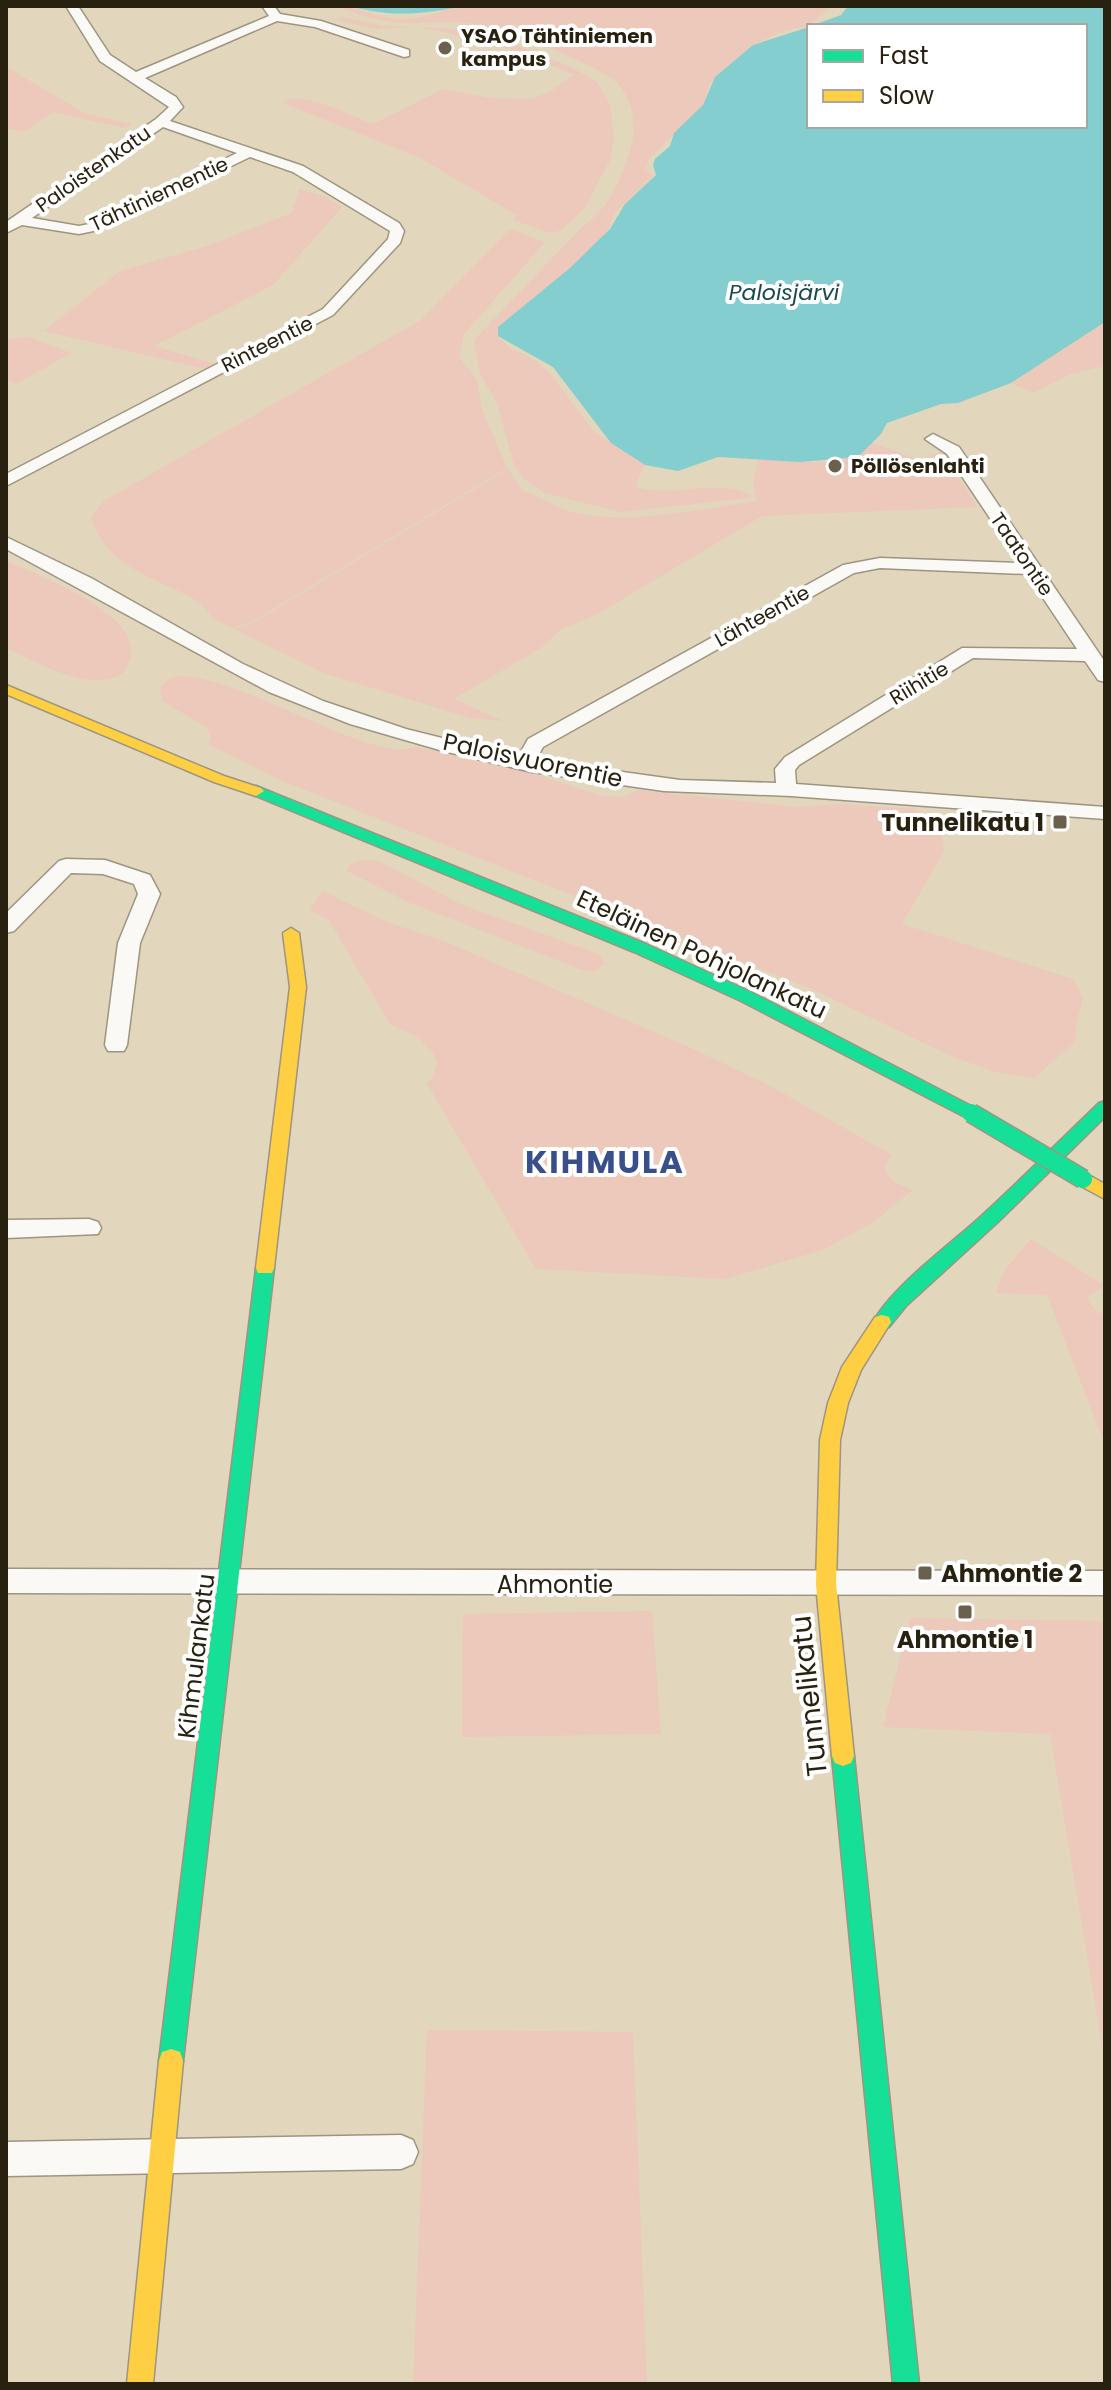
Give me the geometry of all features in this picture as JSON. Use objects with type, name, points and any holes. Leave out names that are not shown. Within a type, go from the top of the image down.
[{"type":"street","points":[[72,6],[105,58],[133,78],[272,11],[404,53]]},
{"type":"street","name":"Paloistenkatu","points":[[6,229],[161,122],[176,107],[171,100],[133,78]]},
{"type":"street","name":"Rinteentie","points":[[6,481],[317,318],[342,297],[395,240],[397,231],[394,226],[318,179],[161,122]]},
{"type":"street","name":"Tähtiniementie","points":[[19,220],[79,230],[93,227],[250,152]]},
{"type":"street","name":"Taatontie","points":[[933,439],[953,451],[1105,676]]},
{"type":"street","name":"Paloisvuorentie","points":[[6,542],[95,585],[252,678],[372,723],[525,762],[591,776],[665,785],[786,790],[1105,813]]},
{"type":"street","name":"Lähteentie","points":[[525,762],[535,743],[849,569],[880,563],[1031,569]]},
{"type":"street","name":"Riihitie","points":[[786,790],[785,769],[792,761],[969,652],[1090,655]]},
{"type":"street","name":"Eteläinen Pohjolankatu","points":[[6,668],[232,773],[263,793]]},
{"type":"street","name":"Eteläinen Pohjolankatu","points":[[6,689],[219,779],[263,793],[640,948],[760,1004],[971,1113],[1105,1192]]},
{"type":"street","points":[[6,926],[66,866],[105,867],[143,880],[149,894],[129,943],[116,1045]]},
{"type":"street","name":"Kihmulankatu","points":[[140,2384],[160,2156],[298,987],[291,933]]},
{"type":"street","name":"Tunnelikatu","points":[[906,2384],[826,1584],[830,1440],[838,1403],[852,1367],[872,1334],[899,1301],[992,1217],[1105,1107]]},
{"type":"street","points":[[6,1229],[89,1228]]},
{"type":"street","name":"Ahmontie","points":[[6,1581],[1105,1583]]},
{"type":"street","points":[[6,2159],[401,2152]]},
{"type":"shaded area","points":[[335,6],[405,19],[464,6],[832,6],[807,26],[783,31],[753,45],[725,68],[709,84],[703,105],[648,160],[645,168],[653,176],[613,215],[607,234],[498,336],[511,349],[527,355],[547,370],[594,432],[645,465],[636,482],[637,487],[667,491],[726,488],[755,497],[621,512],[544,493],[524,479],[514,465],[497,403],[480,374],[474,340],[609,200],[631,147],[634,131],[630,106],[623,90],[608,76],[531,40],[479,24],[405,23],[364,16]]},
{"type":"shaded area","points":[[342,17],[385,26],[412,27],[376,29],[335,20]]},
{"type":"shaded area","points":[[417,27],[479,30],[571,67],[597,82],[610,105],[614,138],[611,158],[584,209],[561,230],[551,233],[513,220],[517,215],[420,158],[283,103],[291,99],[313,101],[373,124],[443,89],[490,98],[531,99],[550,92],[574,74],[514,50]]},
{"type":"shaded area","points":[[6,67],[84,113],[131,124],[125,128],[53,112],[24,132],[6,128]]},
{"type":"shaded area","points":[[299,189],[324,196],[342,207],[273,285],[154,346],[215,364],[205,369],[44,331],[120,271],[207,246],[292,213]]},
{"type":"shaded area","points":[[510,229],[545,242],[464,334],[459,358],[477,380],[482,410],[507,468],[250,623],[232,628],[216,619],[194,599],[133,568],[107,547],[91,517],[104,501],[421,320]]},
{"type":"shaded area","points":[[1105,322],[1105,366],[1070,374],[1033,393],[1011,383]]},
{"type":"shaded area","points":[[29,337],[71,353],[16,384],[6,379],[6,347],[9,339]]},
{"type":"shaded area","points":[[872,443],[920,460],[943,451],[977,507],[762,516],[594,616],[561,629],[542,647],[454,699],[503,721],[470,718],[324,673],[234,629],[251,624],[508,469],[522,491],[565,510],[593,516],[640,517],[757,501],[753,484],[758,459],[834,461],[861,452]]},
{"type":"shaded area","points":[[6,561],[69,589],[113,619],[127,636],[131,654],[123,673],[110,679],[80,678],[48,668],[6,648]]},
{"type":"shaded area","points":[[178,676],[205,679],[236,689],[367,743],[394,749],[414,747],[517,768],[601,796],[623,797],[639,790],[797,807],[837,804],[916,809],[940,827],[944,851],[902,924],[1073,979],[1083,997],[1076,1041],[1034,1078],[995,1072],[951,1056],[814,990],[280,780],[209,744],[211,736],[206,727],[162,701],[161,687],[168,679]]},
{"type":"shaded area","points":[[362,860],[379,861],[460,904],[601,955],[604,964],[594,972],[580,969],[408,902],[347,871],[350,864]]},
{"type":"shaded area","points":[[322,891],[387,922],[446,942],[691,1048],[770,1086],[892,1155],[885,1165],[886,1174],[896,1183],[913,1190],[873,1222],[825,1249],[725,1279],[536,1269],[426,1082],[432,1080],[437,1063],[432,1051],[417,1037],[390,1024],[329,920],[310,910]]},
{"type":"shaded area","points":[[1031,1239],[1105,1286],[1086,1298],[1095,1310],[1105,1315],[1105,1444],[1047,1295],[996,1293],[1004,1271]]},
{"type":"shaded area","points":[[652,1611],[661,1734],[462,1737],[463,1614]]},
{"type":"shaded area","points":[[910,1618],[1105,1621],[1105,2062],[1050,1734],[883,1727]]},
{"type":"shaded area","points":[[427,2030],[633,2032],[647,2384],[413,2384]]},
{"type":"water","points":[[351,6],[464,6],[408,14]]},
{"type":"water","name":"Paloisjärvi","points":[[848,6],[1105,6],[1105,322],[1011,383],[958,403],[941,404],[887,423],[881,434],[860,455],[800,462],[718,457],[678,471],[645,465],[611,443],[553,367],[498,336],[498,327],[570,268],[610,229],[625,204],[656,175],[655,159],[670,146],[674,133],[703,105],[715,77],[753,45],[807,28],[807,128],[1087,128],[1087,24],[816,24],[841,15]]},
{"type":"traffic: fast","points":[[256,791],[640,948],[747,997],[971,1113]]},
{"type":"traffic: fast","points":[[882,1322],[899,1301],[992,1217],[1105,1107]]},
{"type":"traffic: fast","points":[[971,1113],[1083,1179]]},
{"type":"traffic: fast","points":[[171,2061],[265,1268]]},
{"type":"traffic: fast","points":[[843,1756],[906,2384]]},
{"type":"traffic: slow","points":[[6,689],[219,779],[256,791]]},
{"type":"traffic: slow","points":[[265,1268],[298,987],[291,933]]},
{"type":"traffic: slow","points":[[1083,1179],[1105,1192]]},
{"type":"traffic: slow","points":[[843,1756],[826,1584],[830,1440],[838,1403],[852,1367],[882,1322]]},
{"type":"traffic: slow","points":[[140,2384],[171,2061]]},
{"type":"place","name":"YSAO Tähtiniemen kampus","points":[[445,48]]},
{"type":"place","name":"Pöllösenlahti","points":[[835,466]]},
{"type":"place","name":"Tunnelikatu 1","points":[[1060,822]]},
{"type":"place","name":"Ahmontie 2","points":[[925,1573]]},
{"type":"place","name":"Ahmontie 1","points":[[965,1612]]},
{"type":"district","name":"KIHMULA","points":[[605,1161]]}]
